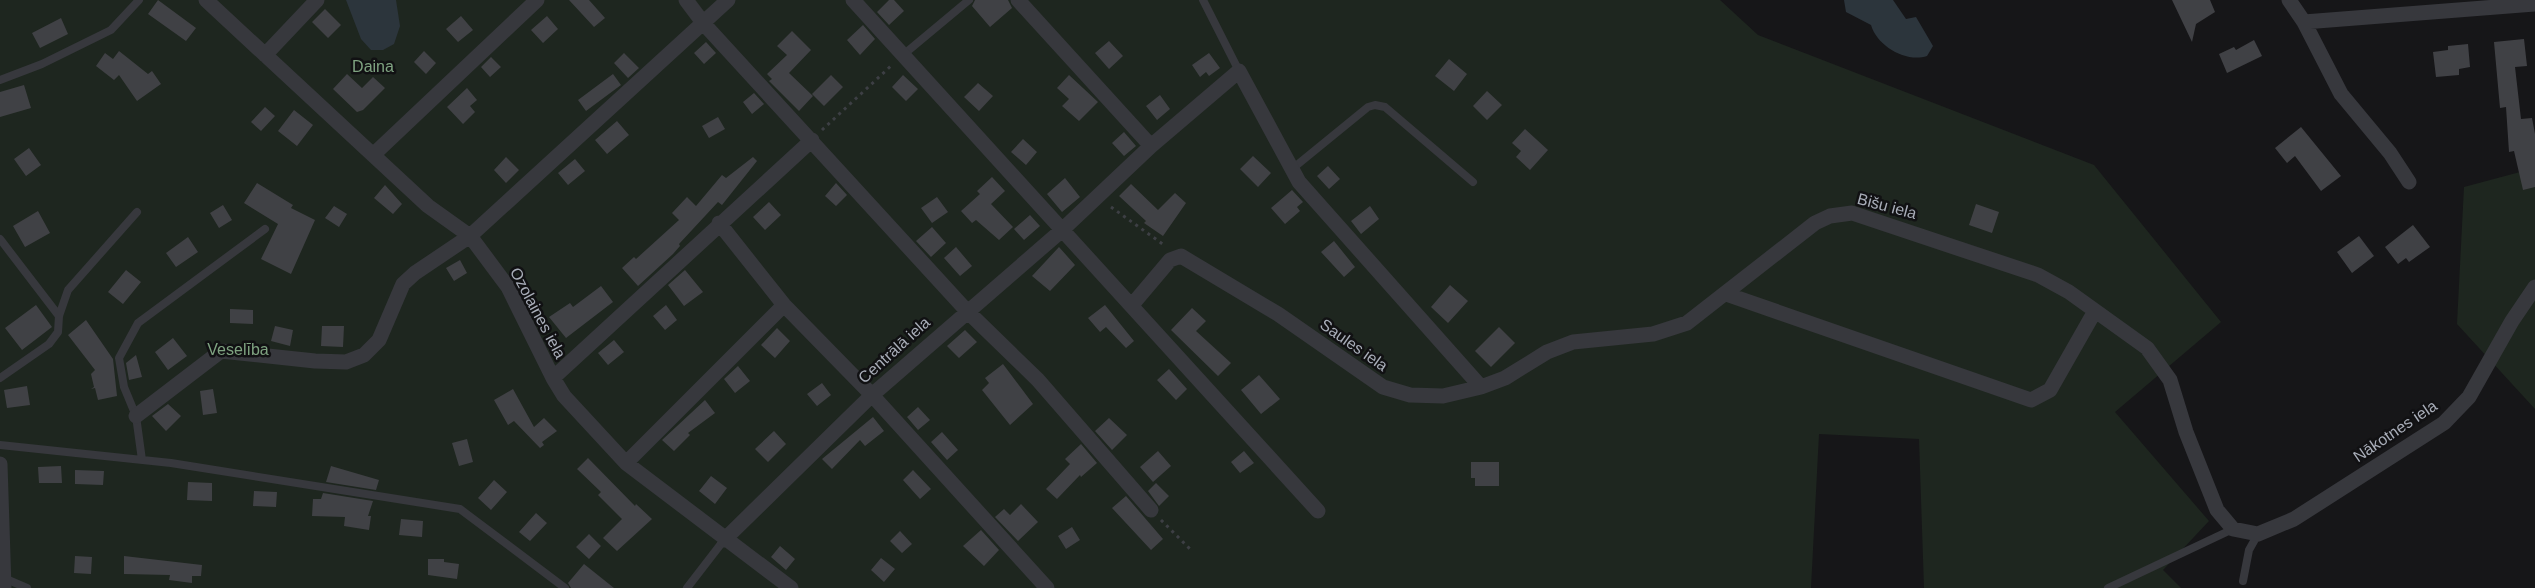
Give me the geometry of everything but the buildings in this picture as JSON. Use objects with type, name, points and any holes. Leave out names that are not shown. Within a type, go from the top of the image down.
[{"type":"street","name":"Ozolaines iela","points":[[206,0],[428,206],[470,236],[508,288],[564,396],[626,463],[724,540],[790,588]]},
{"type":"street","points":[[265,55],[317,0]]},
{"type":"street","points":[[373,155],[537,0]]},
{"type":"street","points":[[686,0],[704,24],[966,310],[1038,380],[1151,510]]},
{"type":"street","points":[[136,416],[221,351],[346,362],[364,355],[379,340],[403,285],[415,273],[470,236],[728,0]]},
{"type":"street","points":[[853,0],[1318,511]]},
{"type":"street","points":[[2289,0],[2304,22],[2341,94],[2390,153],[2409,182]]},
{"type":"street","points":[[1026,3],[1151,146]]},
{"type":"street","points":[[2304,22],[2535,4]]},
{"type":"street","points":[[1239,71],[1299,182],[1481,387]]},
{"type":"street","name":"Centrālā iela","points":[[724,540],[872,395],[966,310],[1061,231],[1151,146],[1239,71]]},
{"type":"street","points":[[553,378],[719,223],[812,140]]},
{"type":"street","name":"Bišu iela","points":[[1687,323],[1815,224],[1830,216],[1852,213],[2038,275],[2070,292],[2148,348],[2170,380],[2186,432],[2217,510],[2233,529]]},
{"type":"street","points":[[719,223],[784,304],[872,395],[1047,588]]},
{"type":"street","points":[[1132,305],[1170,260],[1181,256]]},
{"type":"street","name":"Saules iela","points":[[1181,256],[1278,314],[1383,387],[1410,395],[1443,396],[1481,387],[1505,378],[1547,352],[1573,342],[1653,334],[1687,323]]},
{"type":"street","name":"Nākotnes iela","points":[[2258,534],[2294,519],[2444,423],[2469,397],[2512,321],[2535,288]]},
{"type":"street","points":[[1726,294],[2031,400],[2050,390],[2095,311]]},
{"type":"street","points":[[626,463],[784,304]]},
{"type":"street","points":[[0,464],[5,583]]},
{"type":"street","points":[[2233,529],[2258,534]]},
{"type":"lane","points":[[0,80],[42,64],[111,30],[139,0]]},
{"type":"lane","points":[[903,55],[969,0]]},
{"type":"lane","points":[[1203,0],[1239,71]]},
{"type":"lane","points":[[1292,169],[1368,107],[1375,105],[1386,107],[1473,182]]},
{"type":"lane","points":[[0,378],[49,344],[58,332],[59,316],[68,290],[136,212]]},
{"type":"lane","points":[[142,460],[136,416],[124,387],[119,358],[138,323],[265,229]]},
{"type":"lane","points":[[0,238],[59,316]]},
{"type":"lane","points":[[0,445],[142,460],[460,509],[565,588]]},
{"type":"lane","points":[[2108,588],[2233,529]]},
{"type":"lane","points":[[2243,581],[2249,550],[2258,534]]},
{"type":"lane","points":[[687,588],[724,540]]},
{"type":"lane","points":[[5,583],[27,588]]},
{"type":"path","points":[[812,140],[903,55]]},
{"type":"path","points":[[1097,197],[1181,256]]},
{"type":"path","points":[[1151,510],[1192,550]]},
{"type":"green space","points":[[0,0],[1720,0],[1758,35],[2094,165],[2221,322],[2115,412],[2209,521],[2163,570],[2181,588],[1924,588],[1919,439],[1819,434],[1811,588],[0,588]]},
{"type":"green space","points":[[2535,168],[2535,409],[2457,324],[2464,187]]},
{"type":"shaded area","points":[[346,0],[396,0],[400,26],[394,44],[383,50],[371,50],[361,39]]},
{"type":"shaded area","points":[[1844,0],[1893,0],[1906,19],[1916,17],[1933,46],[1927,56],[1919,58],[1893,51],[1879,40],[1871,25],[1846,12]]},
{"type":"park label","name":"Daina","points":[[373,66]]},
{"type":"park label","name":"Veselība","points":[[238,349]]}]
